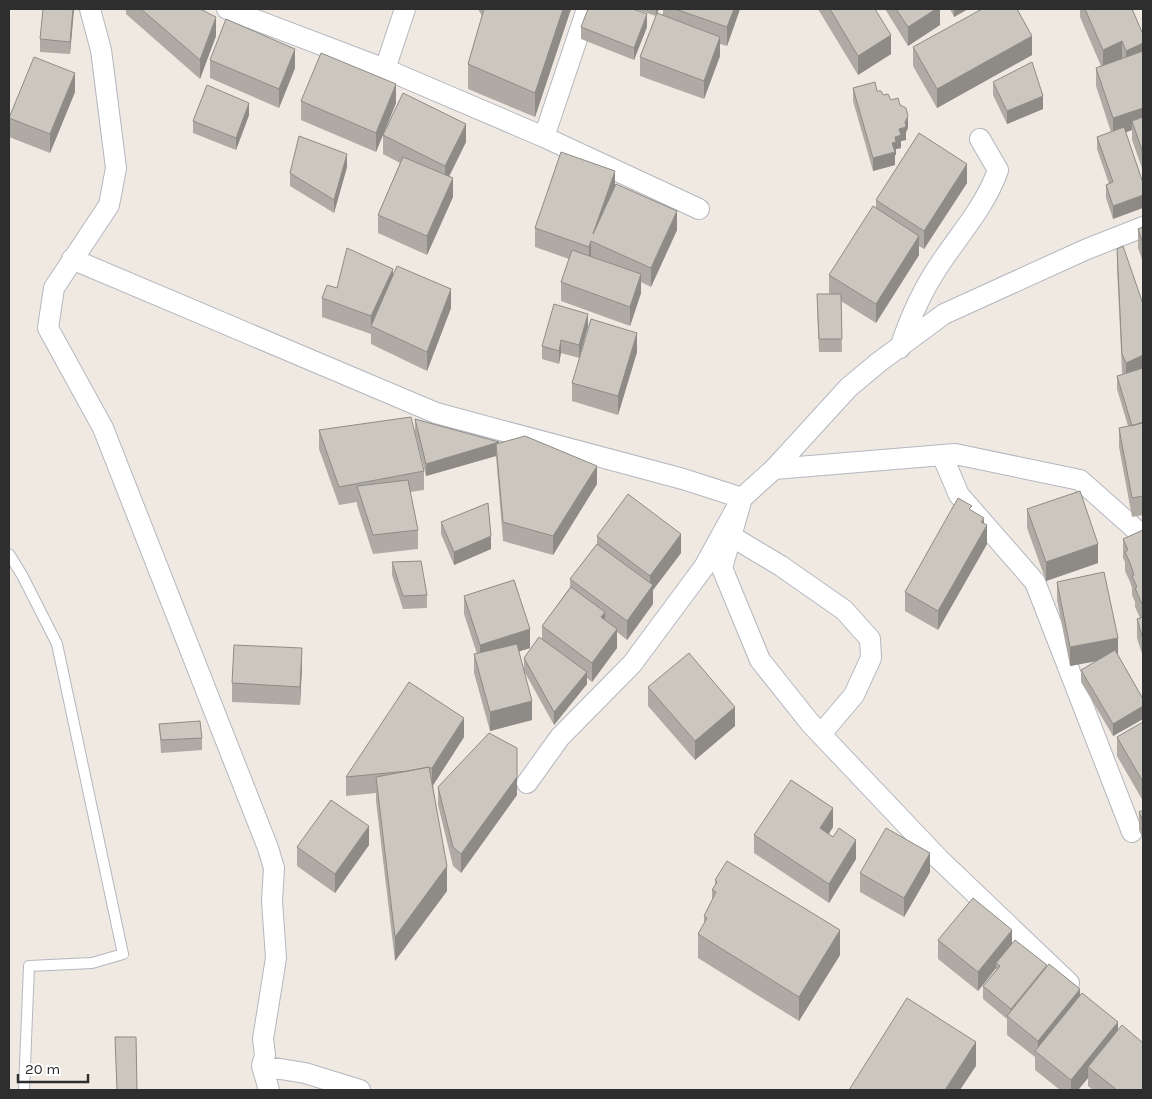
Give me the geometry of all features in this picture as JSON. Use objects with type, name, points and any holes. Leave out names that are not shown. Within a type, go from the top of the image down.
[{"type":"street","points":[[90,9],[101,50],[116,168],[109,205],[54,288],[48,328],[103,428],[268,848],[274,868],[272,901],[276,958],[268,997],[262,1066],[269,1090]]},
{"type":"street","points":[[227,9],[385,69],[544,137],[699,209]]},
{"type":"street","points":[[385,69],[405,9]]},
{"type":"street","points":[[544,137],[587,9]]},
{"type":"street","points":[[900,348],[908,322],[943,260],[972,220],[991,188],[998,170],[980,139]]},
{"type":"street","points":[[527,783],[560,737],[632,664],[704,567],[742,498],[774,469],[849,387],[944,314],[1143,227]]},
{"type":"street","points":[[72,259],[436,413],[684,479],[742,498]]},
{"type":"street","points":[[774,469],[955,454],[1080,480],[1143,536]]},
{"type":"street","points":[[942,455],[959,495],[1035,582],[1132,832]]},
{"type":"street","points":[[742,498],[722,568],[760,660],[821,734],[939,859],[1074,988]]},
{"type":"street","points":[[731,536],[781,566],[844,610],[870,639],[871,658],[854,695],[821,734]]},
{"type":"street","points":[[262,1066],[306,1073],[360,1090]]},
{"type":"lane","points":[[9,554],[22,575],[57,644],[123,954],[92,963],[29,966],[24,1090]]},
{"type":"building","points":[[43,9],[73,9],[70,42],[40,39]]},
{"type":"building","points":[[141,9],[200,9],[216,17],[200,60]]},
{"type":"building","points":[[484,9],[563,9],[535,93],[468,64]]},
{"type":"building","points":[[588,9],[633,9],[647,14],[634,48],[581,27]]},
{"type":"building","points":[[675,9],[734,9],[727,27]]},
{"type":"building","points":[[830,9],[875,9],[891,35],[858,56]]},
{"type":"building","points":[[896,9],[936,9],[908,27]]},
{"type":"building","points":[[982,9],[1017,9],[1032,36],[937,89],[913,47]]},
{"type":"building","points":[[1085,9],[1132,9],[1143,31],[1143,43],[1126,51],[1122,41],[1103,50]]},
{"type":"building","points":[[657,13],[720,37],[704,81],[640,57]]},
{"type":"building","points":[[226,19],[295,49],[279,89],[210,60]]},
{"type":"building","points":[[1143,51],[1143,108],[1113,118],[1096,68]]},
{"type":"building","points":[[321,53],[396,84],[376,133],[301,101]]},
{"type":"building","points":[[34,57],[75,73],[50,134],[9,118]]},
{"type":"building","points":[[1032,62],[1043,96],[1007,111],[993,82]]},
{"type":"building","points":[[875,82],[877,91],[881,91],[883,95],[888,94],[891,100],[898,98],[900,105],[906,108],[908,116],[905,122],[906,127],[899,129],[901,135],[895,137],[896,142],[892,143],[895,152],[873,158],[853,88]]},
{"type":"building","points":[[207,85],[249,103],[236,138],[193,121]]},
{"type":"building","points":[[403,93],[466,124],[445,166],[383,135]]},
{"type":"building","points":[[1143,117],[1143,153],[1132,121]]},
{"type":"building","points":[[1124,127],[1143,183],[1143,195],[1113,206],[1106,185],[1113,182],[1097,137]]},
{"type":"building","points":[[919,133],[967,164],[924,231],[876,200]]},
{"type":"building","points":[[299,136],[347,154],[334,200],[290,173]]},
{"type":"building","points":[[561,152],[615,171],[593,234],[616,184],[677,211],[651,268],[591,241],[589,247],[535,228]]},
{"type":"building","points":[[403,157],[453,178],[427,236],[378,215]]},
{"type":"building","points":[[873,206],[919,236],[876,304],[829,275]]},
{"type":"building","points":[[1143,227],[1143,243],[1138,229]]},
{"type":"building","points":[[1123,246],[1143,304],[1143,355],[1126,363],[1122,354],[1117,249]]},
{"type":"building","points":[[347,248],[393,269],[371,316],[322,298],[327,285],[337,288]]},
{"type":"building","points":[[572,250],[641,274],[630,307],[561,282]]},
{"type":"building","points":[[397,266],[451,289],[427,352],[371,326]]},
{"type":"building","points":[[817,294],[841,294],[842,339],[819,339]]},
{"type":"building","points":[[554,304],[588,314],[579,345],[561,340],[559,351],[542,346]]},
{"type":"building","points":[[591,319],[637,333],[618,396],[572,383]]},
{"type":"building","points":[[1143,368],[1143,422],[1132,426],[1117,376]]},
{"type":"building","points":[[411,417],[424,471],[339,487],[319,430]]},
{"type":"building","points":[[415,419],[499,442],[426,464]]},
{"type":"building","points":[[1143,423],[1143,496],[1132,498],[1119,428]]},
{"type":"building","points":[[525,436],[597,466],[553,536],[503,522],[496,444]]},
{"type":"building","points":[[408,480],[418,530],[373,535],[357,486]]},
{"type":"building","points":[[1080,491],[1098,544],[1046,562],[1027,509]]},
{"type":"building","points":[[628,494],[681,534],[650,576],[597,536]]},
{"type":"building","points":[[958,498],[972,506],[969,509],[984,518],[981,522],[987,525],[938,611],[905,592]]},
{"type":"building","points":[[488,503],[491,536],[454,552],[441,522]]},
{"type":"building","points":[[1143,530],[1142,604],[1135,588],[1137,587],[1132,576],[1134,575],[1125,552],[1128,550],[1123,539]]},
{"type":"building","points":[[597,544],[653,585],[627,621],[570,579]]},
{"type":"building","points":[[421,561],[427,595],[403,596],[392,562]]},
{"type":"building","points":[[1104,572],[1118,638],[1070,647],[1057,582]]},
{"type":"building","points":[[514,580],[530,629],[480,645],[464,596]]},
{"type":"building","points":[[571,587],[605,612],[601,617],[617,629],[592,663],[542,626]]},
{"type":"building","points":[[1143,617],[1143,639],[1137,619]]},
{"type":"building","points":[[539,637],[587,672],[554,712],[524,658]]},
{"type":"building","points":[[517,644],[532,701],[490,712],[474,654]]},
{"type":"building","points":[[234,645],[302,648],[300,687],[232,683]]},
{"type":"building","points":[[1115,650],[1143,699],[1143,706],[1113,724],[1081,670]]},
{"type":"building","points":[[689,653],[735,707],[695,741],[648,687]]},
{"type":"building","points":[[409,682],[464,718],[432,768],[346,777]]},
{"type":"building","points":[[200,721],[202,738],[161,740],[159,724]]},
{"type":"building","points":[[1143,722],[1143,782],[1117,737]]},
{"type":"building","points":[[489,733],[517,748],[517,777],[461,854],[453,847],[438,787]]},
{"type":"building","points":[[429,767],[447,866],[395,937],[376,777]]},
{"type":"building","points":[[791,780],[833,808],[820,828],[833,837],[839,828],[856,840],[829,884],[754,835]]},
{"type":"building","points":[[331,800],[369,826],[335,874],[297,847]]},
{"type":"building","points":[[1143,810],[1143,821],[1139,812]]},
{"type":"building","points":[[886,828],[930,853],[904,898],[860,873]]},
{"type":"building","points":[[727,861],[840,930],[799,997],[698,934],[707,918],[704,916],[716,892],[712,890],[717,882],[715,880]]},
{"type":"building","points":[[973,898],[1012,930],[978,972],[938,940]]},
{"type":"building","points":[[1015,940],[1047,965],[1011,1009],[983,986],[1000,966],[996,963]]},
{"type":"building","points":[[1049,964],[1080,989],[1038,1041],[1007,1016]]},
{"type":"building","points":[[1082,993],[1118,1022],[1071,1080],[1035,1051]]},
{"type":"building","points":[[907,998],[976,1042],[945,1090],[849,1090]]},
{"type":"building","points":[[1122,1025],[1143,1043],[1143,1090],[1117,1090],[1088,1067]]},
{"type":"building","points":[[115,1037],[136,1037],[137,1090],[117,1090]]}]
